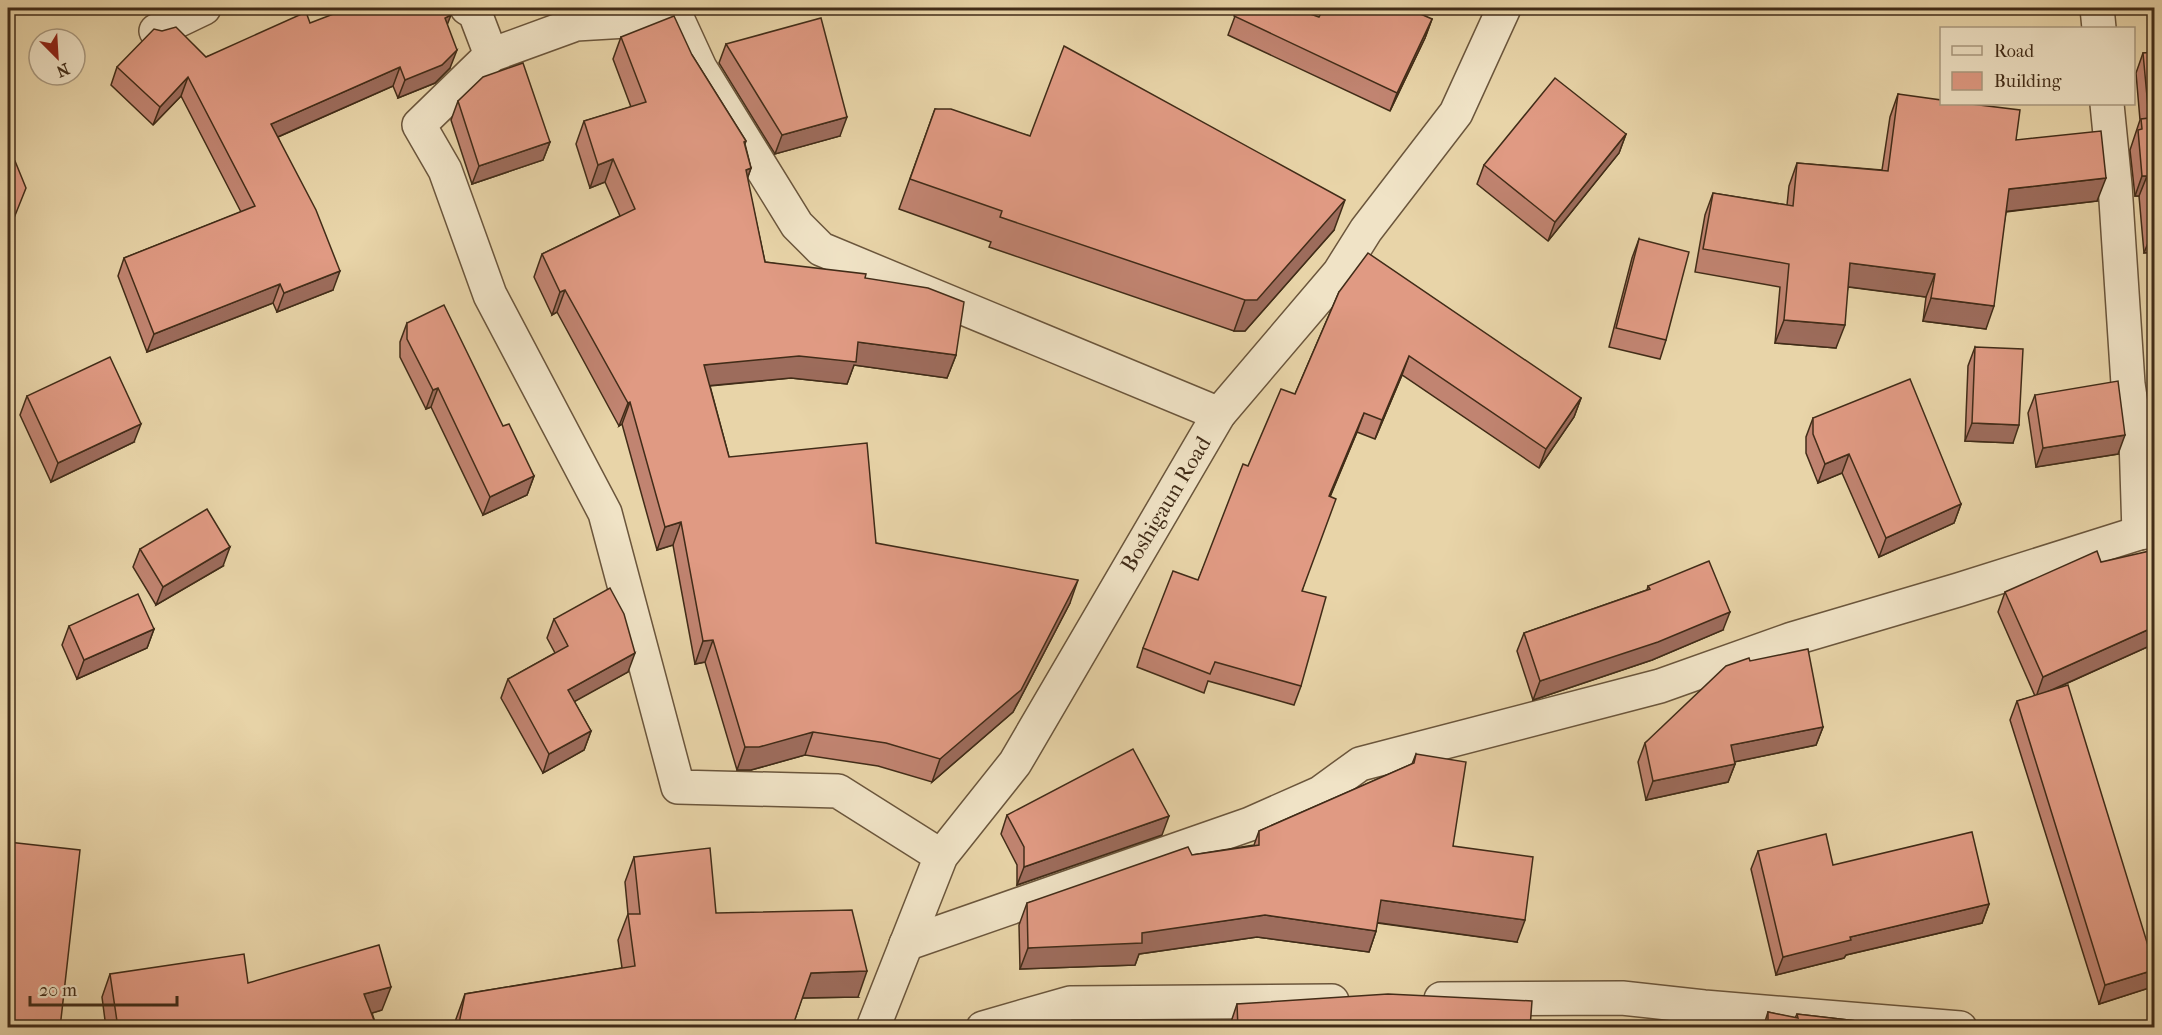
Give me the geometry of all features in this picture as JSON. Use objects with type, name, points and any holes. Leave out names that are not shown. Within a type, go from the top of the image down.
[{"type":"street","points":[[156,31],[204,8]]},
{"type":"street","points":[[467,8],[475,13],[491,54]]},
{"type":"street","name":"Boshigaun Road","points":[[873,1028],[941,856],[1015,764],[1219,414],[1339,273],[1366,230],[1456,112],[1504,8]]},
{"type":"street","points":[[2097,8],[2099,27]]},
{"type":"street","points":[[941,856],[838,791],[678,787],[605,513],[490,295],[445,170],[419,125],[491,54],[576,24],[676,18],[700,68],[797,225],[821,249],[1219,414]]},
{"type":"street","points":[[906,944],[1250,824],[1320,793],[1360,765],[1660,687],[1792,639],[2146,532],[2128,384],[2115,185],[2107,105]]},
{"type":"street","points":[[1406,1000],[1622,998],[1960,1028]]},
{"type":"street","points":[[983,1028],[1070,1003],[1358,1000]]},
{"type":"building","points":[[349,8],[448,8],[451,15],[445,18],[457,50],[442,65],[405,80],[400,67],[271,124],[316,210],[340,271],[284,293],[280,284],[154,334],[124,258],[255,206],[188,77],[160,107],[117,67],[154,29],[162,31],[176,27],[206,57],[306,12],[310,23]]},
{"type":"building","points":[[1238,8],[1293,8],[1319,17],[1324,8],[1407,8],[1432,19],[1397,93],[1234,16]]},
{"type":"building","points":[[674,16],[692,55],[746,141],[744,142],[751,168],[746,170],[765,262],[866,274],[865,278],[928,288],[964,302],[956,355],[858,342],[856,362],[799,356],[704,365],[729,457],[867,443],[876,543],[1078,580],[1021,690],[940,759],[886,743],[813,732],[759,747],[745,747],[713,640],[703,641],[681,522],[665,527],[630,402],[628,403],[565,290],[560,292],[542,254],[635,209],[613,159],[598,165],[584,121],[646,102],[621,37]]},
{"type":"building","points":[[821,18],[847,117],[782,135],[726,44]]},
{"type":"building","points":[[1064,46],[1345,200],[1257,300],[1245,300],[1000,217],[1002,211],[910,179],[935,109],[951,109],[1030,136]]},
{"type":"building","points":[[2154,52],[2154,233],[2152,233],[2147,176],[2142,176],[2138,130],[2142,129],[2141,119],[2149,118],[2143,53]]},
{"type":"building","points":[[523,63],[550,142],[479,166],[458,101],[483,77]]},
{"type":"building","points":[[1555,78],[1626,134],[1555,222],[1484,165]]},
{"type":"building","points":[[1898,94],[1940,100],[1940,105],[1979,105],[2020,110],[2016,140],[2101,131],[2106,178],[2009,189],[1994,306],[1931,298],[1935,274],[1850,263],[1845,325],[1784,320],[1789,264],[1703,249],[1713,193],[1793,206],[1797,163],[1888,171]]},
{"type":"building","points":[[15,161],[26,188],[8,233],[8,163]]},
{"type":"building","points":[[1639,239],[1689,252],[1666,340],[1616,328]]},
{"type":"building","points":[[1368,253],[1581,398],[1546,449],[1409,356],[1382,420],[1364,413],[1329,496],[1336,499],[1302,591],[1326,597],[1301,686],[1215,662],[1210,674],[1143,648],[1173,571],[1198,580],[1243,464],[1248,466],[1281,389],[1295,394],[1339,292]]},
{"type":"building","points":[[444,305],[503,426],[509,424],[534,476],[490,497],[438,388],[433,390],[407,339],[407,323]]},
{"type":"building","points":[[1975,347],[2023,349],[2019,425],[1972,423]]},
{"type":"building","points":[[110,357],[141,424],[58,463],[27,396]]},
{"type":"building","points":[[1910,379],[1961,504],[1886,538],[1849,454],[1825,464],[1813,434],[1813,418]]},
{"type":"building","points":[[2118,381],[2125,435],[2043,448],[2035,395]]},
{"type":"building","points":[[207,509],[230,547],[163,587],[140,549]]},
{"type":"building","points":[[2154,550],[2154,627],[2043,677],[2005,592],[2097,551],[2101,562]]},
{"type":"building","points":[[1709,561],[1730,612],[1658,642],[1540,681],[1524,633],[1650,589],[1648,586]]},
{"type":"building","points":[[610,588],[624,614],[635,653],[568,690],[591,731],[549,754],[508,679],[568,646],[554,619]]},
{"type":"building","points":[[138,594],[154,629],[84,660],[69,626]]},
{"type":"building","points":[[1808,649],[1823,727],[1731,745],[1735,764],[1653,781],[1645,743],[1726,666],[1749,658],[1750,661]]},
{"type":"building","points":[[2068,685],[2154,965],[2154,970],[2105,985],[2017,701]]},
{"type":"building","points":[[1133,749],[1169,816],[1024,867],[1024,847],[1007,815]]},
{"type":"building","points":[[1416,754],[1466,762],[1453,846],[1533,857],[1525,920],[1381,900],[1376,931],[1265,915],[1142,933],[1142,943],[1028,948],[1027,903],[1188,847],[1192,855],[1259,845],[1259,831],[1414,763]]},
{"type":"building","points":[[1972,832],[1989,904],[1850,937],[1851,940],[1783,957],[1758,851],[1826,834],[1833,865]]},
{"type":"building","points":[[8,842],[80,850],[60,1028],[8,1028]]},
{"type":"building","points":[[710,848],[716,913],[852,910],[867,971],[811,973],[792,1028],[458,1028],[465,994],[635,966],[628,914],[640,914],[634,857]]},
{"type":"building","points":[[379,945],[391,987],[364,994],[377,1028],[118,1028],[110,974],[244,954],[248,983]]},
{"type":"building","points":[[1388,994],[1532,1001],[1530,1028],[1238,1028],[1237,1004]]},
{"type":"building","points":[[1768,1012],[1798,1018],[1797,1014],[1917,1028],[1768,1028]]}]
